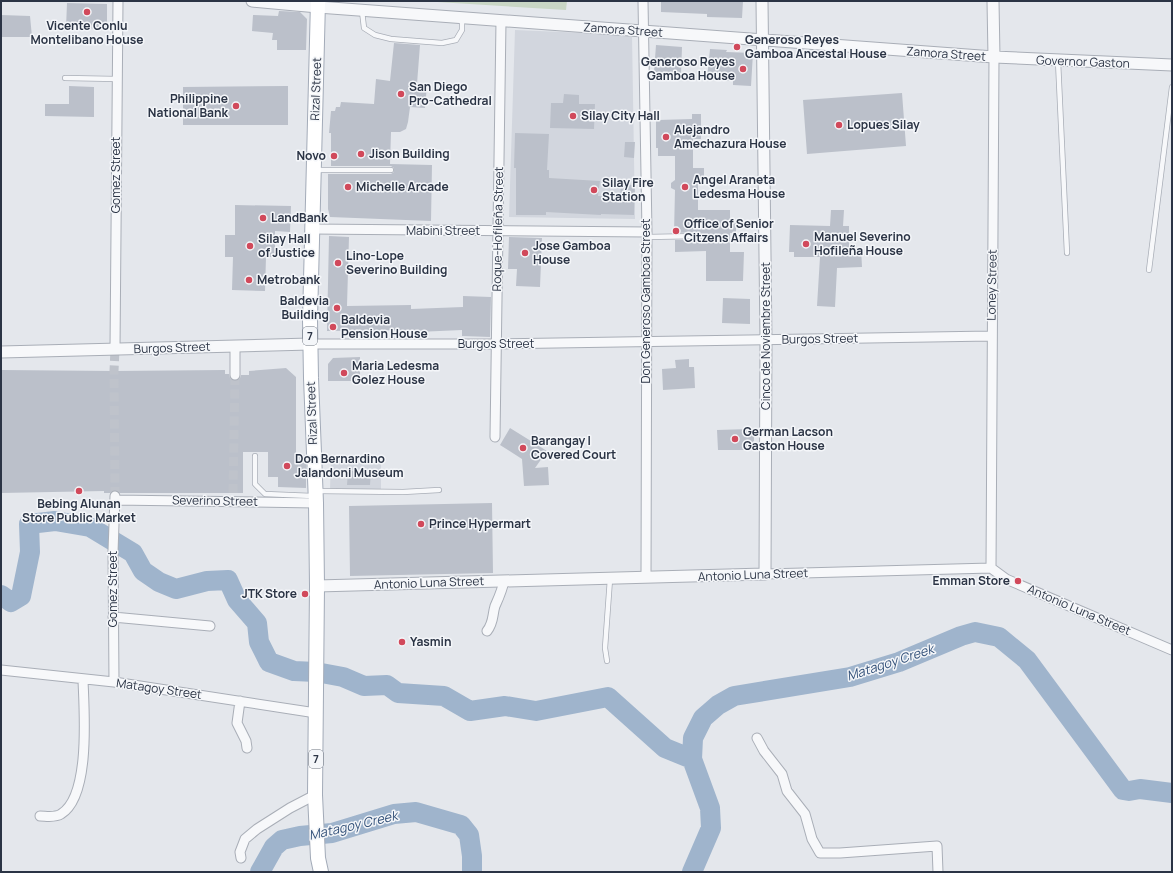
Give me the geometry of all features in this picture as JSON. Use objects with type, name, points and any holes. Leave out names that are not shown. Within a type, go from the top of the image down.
[{"type":"main road","name":"Rizal Street","points":[[318,4],[310,344],[316,497],[317,586],[315,795],[318,858],[321,872]]},
{"type":"street","name":"Gomez Street","points":[[115,350],[118,1]]},
{"type":"street","name":"Zamora Street","points":[[252,1],[318,4],[362,10],[500,21],[994,57]]},
{"type":"street","name":"Don Generoso Gamboa Street","points":[[643,1],[646,234],[646,578]]},
{"type":"street","name":"Cinco de Noviembre Street","points":[[762,1],[766,340],[765,574]]},
{"type":"street","name":"Loney Street","points":[[991,568],[993,1]]},
{"type":"street","name":"Roque-Hofileña Street","points":[[495,437],[500,21]]},
{"type":"street","name":"Governor Gaston","points":[[994,57],[1172,65]]},
{"type":"street","name":"Mabini Street","points":[[312,229],[646,234]]},
{"type":"street","name":"Burgos Street","points":[[1,352],[310,344],[497,344],[991,336]]},
{"type":"street","points":[[235,346],[235,375]]},
{"type":"street","name":"Severino Street","points":[[115,498],[316,497]]},
{"type":"street","name":"Gomez Street","points":[[114,682],[113,552],[115,498]]},
{"type":"street","name":"Antonio Luna Street","points":[[317,586],[991,568],[1006,579],[1172,650]]},
{"type":"street","points":[[487,631],[493,620],[495,608],[501,595],[504,581]]},
{"type":"street","points":[[114,617],[210,626]]},
{"type":"street","name":"Matagoy Street","points":[[1,670],[83,680],[114,682],[316,713]]},
{"type":"street","points":[[40,816],[55,816],[61,814],[73,799],[79,782],[84,751],[83,680]]},
{"type":"street","points":[[240,701],[238,723],[246,741],[247,748]]},
{"type":"street","points":[[757,738],[764,751],[782,774],[787,791],[805,814],[812,839],[820,853],[937,846],[938,872]]},
{"type":"street","points":[[241,858],[240,852],[245,839],[257,829],[290,808],[315,795]]},
{"type":"lane","points":[[362,10],[364,28],[375,35],[391,39],[442,43],[456,40],[462,30],[462,17]]},
{"type":"lane","points":[[1058,61],[1067,253]]},
{"type":"lane","points":[[65,78],[117,79]]},
{"type":"lane","points":[[1148,270],[1172,87]]},
{"type":"lane","points":[[314,170],[391,170]]},
{"type":"lane","points":[[646,234],[699,236]]},
{"type":"lane","points":[[255,456],[255,484],[265,494],[316,497],[439,490]]},
{"type":"lane","points":[[607,662],[605,648],[610,579]]},
{"type":"shaded area","points":[[515,30],[632,35],[635,219],[509,217]]},
{"type":"shaded area","points":[[331,458],[381,458],[381,490],[330,490]]},
{"type":"green space","points":[[421,1],[567,1],[566,10]]},
{"type":"building","points":[[661,1],[743,1],[742,18],[707,17],[707,14],[661,12]]},
{"type":"building","name":"Vicente Conlu Montelibano House","points":[[67,3],[107,4],[107,29],[66,28]]},
{"type":"building","points":[[279,11],[300,12],[307,19],[306,50],[277,50],[277,40],[272,40],[273,33],[252,31],[253,15],[278,16]]},
{"type":"building","points":[[1,15],[30,16],[32,37],[1,37]]},
{"type":"building","points":[[394,43],[420,45],[417,84],[427,85],[425,108],[410,107],[406,129],[400,132],[391,132],[390,164],[432,165],[431,221],[330,217],[328,209],[328,174],[391,174],[394,172],[394,168],[391,166],[331,166],[331,133],[329,133],[331,111],[335,111],[336,107],[340,107],[341,102],[374,104],[376,79],[390,81]]},
{"type":"building","points":[[656,45],[682,47],[681,74],[654,72]]},
{"type":"building","points":[[710,49],[727,50],[726,52],[753,53],[751,86],[733,85],[733,81],[707,79]]},
{"type":"building","points":[[69,86],[94,87],[94,117],[45,116],[45,104],[69,104]]},
{"type":"building","name":"Philippine National Bank","points":[[288,86],[288,125],[183,125],[183,87]]},
{"type":"building","points":[[902,93],[906,146],[807,154],[803,100]]},
{"type":"building","name":"Silay City Hall","points":[[564,94],[579,95],[579,104],[595,104],[594,129],[550,128],[551,103],[563,103]]},
{"type":"building","points":[[692,114],[701,114],[701,139],[693,139],[693,168],[704,168],[704,185],[698,184],[698,210],[730,210],[730,222],[736,222],[736,233],[730,233],[730,252],[744,252],[743,281],[706,281],[706,251],[675,252],[675,240],[699,240],[703,236],[699,232],[674,233],[675,190],[671,188],[671,183],[675,180],[675,156],[658,156],[658,148],[656,148],[656,121],[692,119]]},
{"type":"building","points":[[515,133],[549,134],[547,170],[549,170],[549,178],[600,181],[598,196],[620,197],[621,185],[635,185],[634,215],[546,212],[546,215],[516,215],[516,168],[514,168]]},
{"type":"building","points":[[625,142],[635,142],[634,158],[624,157]]},
{"type":"building","points":[[235,205],[291,206],[290,232],[275,231],[275,257],[266,257],[265,291],[232,290],[233,257],[225,257],[225,235],[235,235]]},
{"type":"building","points":[[831,210],[844,210],[843,226],[849,226],[849,249],[861,248],[862,267],[837,268],[835,307],[817,306],[820,257],[794,257],[794,252],[789,252],[790,225],[830,226]]},
{"type":"building","points":[[329,236],[349,237],[347,306],[411,305],[411,309],[463,307],[463,296],[491,297],[490,337],[462,336],[462,330],[417,332],[416,330],[327,331]]},
{"type":"building","name":"Jose Gamboa House","points":[[509,237],[542,238],[540,287],[516,286],[517,269],[508,269]]},
{"type":"building","points":[[723,298],[750,299],[750,324],[722,323]]},
{"type":"building","name":"Maria Ledesma Golez House","points":[[360,357],[360,381],[328,381],[328,364],[333,358]]},
{"type":"building","points":[[689,359],[689,367],[694,367],[695,388],[663,390],[662,369],[676,368],[675,360]]},
{"type":"building","points":[[286,368],[296,377],[296,455],[306,455],[306,488],[278,487],[278,477],[268,477],[268,452],[243,452],[243,493],[120,493],[115,490],[110,493],[104,493],[104,491],[1,493],[1,370],[225,370],[225,374],[229,374],[230,378],[235,381],[240,378],[241,375],[249,375],[249,371]]},
{"type":"building","name":"Barangay I Covered Court","points":[[510,428],[547,451],[535,468],[548,467],[549,485],[524,486],[522,459],[500,445]]},
{"type":"building","name":"German Lacson Gaston House","points":[[749,429],[749,433],[754,436],[754,441],[749,444],[749,450],[718,450],[717,430]]},
{"type":"building","points":[[348,471],[371,471],[370,485],[347,485]]},
{"type":"building","name":"Prince Hypermart","points":[[492,503],[493,573],[350,576],[349,506]]},
{"type":"waterway","points":[[1,595],[11,602],[21,596],[30,552],[29,524],[55,521],[90,527],[133,553],[143,571],[159,582],[176,589],[207,581],[228,580],[237,600],[257,623],[259,642],[269,662],[294,671],[316,672],[343,677],[364,686],[387,685],[398,693],[444,696],[470,711],[505,706],[536,711],[608,697],[665,748],[692,759]]},
{"type":"waterway","name":"Matagoy Creek","points":[[692,872],[711,828],[710,808],[692,759],[693,738],[703,718],[718,705],[734,696],[850,677],[899,662],[961,636],[975,632],[999,637],[1027,660],[1123,790],[1129,791],[1140,789],[1172,793]]},
{"type":"waterway","name":"Matagoy Creek","points":[[260,872],[274,847],[282,840],[300,836],[332,833],[394,814],[416,812],[461,825],[469,835],[472,856],[472,872]]},
{"type":"tunnel","points":[[115,349],[115,496]]},
{"type":"tunnel","points":[[233,493],[235,375]]},
{"type":"place","name":"Vicente Conlu Montelibano House","points":[[87,12]]},
{"type":"place","name":"Generoso Reyes Gamboa Ancestal House","points":[[737,47]]},
{"type":"place","name":"Generoso Reyes Gamboa House","points":[[743,69]]},
{"type":"place","name":"San Diego Pro-Cathedral","points":[[401,94]]},
{"type":"place","name":"Philippine National Bank","points":[[236,106]]},
{"type":"place","name":"Silay City Hall","points":[[573,116]]},
{"type":"place","name":"Lopues Silay","points":[[839,125]]},
{"type":"place","name":"Alejandro Amechazura House","points":[[666,137]]},
{"type":"place","name":"Jison Building","points":[[361,154]]},
{"type":"place","name":"Novo","points":[[334,156]]},
{"type":"place","name":"Michelle Arcade","points":[[348,187]]},
{"type":"place","name":"Angel Araneta Ledesma House","points":[[685,187]]},
{"type":"place","name":"Silay Fire Station","points":[[594,190]]},
{"type":"place","name":"LandBank","points":[[263,218]]},
{"type":"place","name":"Office of Senior Citzens Affairs","points":[[676,231]]},
{"type":"place","name":"Manuel Severino Hofileña House","points":[[806,244]]},
{"type":"place","name":"Silay Hall of Justice","points":[[250,246]]},
{"type":"place","name":"Jose Gamboa House","points":[[525,253]]},
{"type":"place","name":"Lino-Lope Severino Building","points":[[338,263]]},
{"type":"place","name":"Metrobank","points":[[249,280]]},
{"type":"place","name":"Baldevia Building","points":[[337,308]]},
{"type":"place","name":"Baldevia Pension House","points":[[333,327]]},
{"type":"place","name":"Maria Ledesma Golez House","points":[[344,373]]},
{"type":"place","name":"German Lacson Gaston House","points":[[735,439]]},
{"type":"place","name":"Barangay I Covered Court","points":[[523,448]]},
{"type":"place","name":"Don Bernardino Jalandoni Museum","points":[[287,466]]},
{"type":"place","name":"Bebing Alunan Store Public Market","points":[[79,491]]},
{"type":"place","name":"Prince Hypermart","points":[[421,524]]},
{"type":"place","name":"Emman Store","points":[[1018,581]]},
{"type":"place","name":"JTK Store","points":[[305,594]]},
{"type":"place","name":"Yasmin","points":[[402,642]]}]
